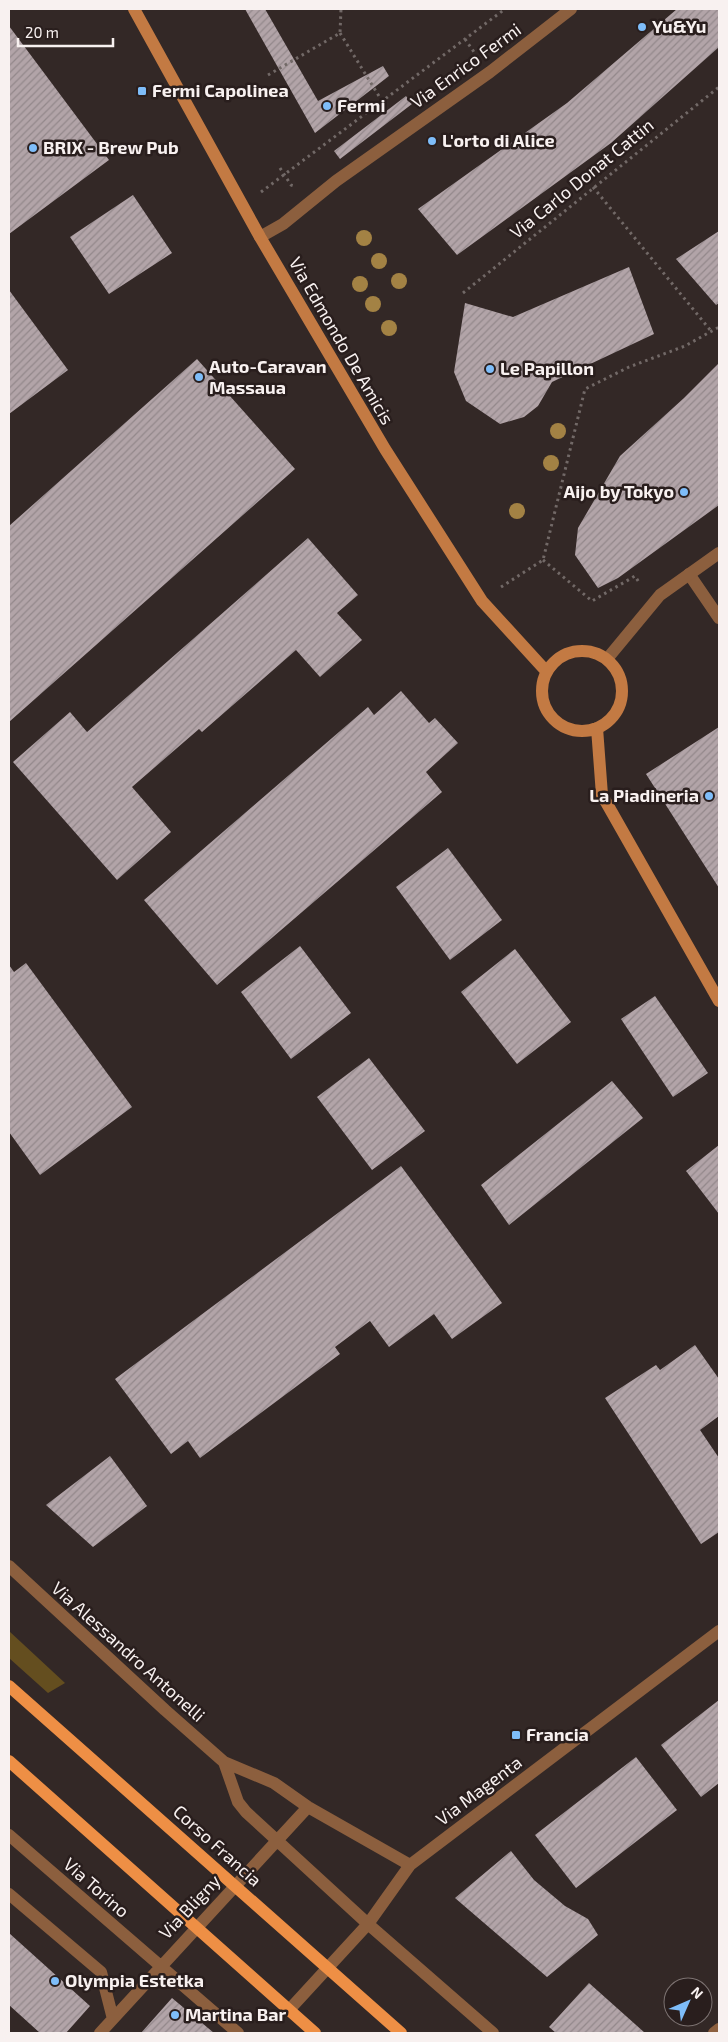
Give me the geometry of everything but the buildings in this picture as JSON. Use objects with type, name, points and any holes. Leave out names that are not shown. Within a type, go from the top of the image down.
[{"type":"main road","name":"Corso Francia","points":[[9,1686],[401,2033]]},
{"type":"main road","points":[[9,1761],[315,2033]]},
{"type":"street","name":"Via Edmondo De Amicis","points":[[134,9],[260,237],[384,449],[482,601],[546,671]]},
{"type":"street","name":"Via Enrico Fermi","points":[[260,237],[283,224],[336,181],[490,72],[571,9]]},
{"type":"street","points":[[607,659],[660,595],[719,553]]},
{"type":"street","points":[[689,574],[719,618]]},
{"type":"street","points":[[585,650],[597,653],[607,659],[615,668],[620,678],[622,690],[616,713],[608,722],[586,731],[570,729],[556,722],[548,713],[543,703],[541,692],[542,681],[546,671],[553,662],[562,655],[585,650]]},
{"type":"street","points":[[597,728],[602,795],[719,1001]]},
{"type":"street","name":"Via Alessandro Antonelli","points":[[9,1566],[224,1762],[274,1783],[308,1806],[410,1865]]},
{"type":"street","name":"Via Magenta","points":[[289,2010],[368,1924],[410,1865],[719,1631]]},
{"type":"street","name":"Via Alessandro Antonelli","points":[[224,1762],[238,1802],[276,1840]]},
{"type":"street","name":"Via Bligny","points":[[100,2033],[308,1806]]},
{"type":"street","name":"Via Torino","points":[[9,1835],[160,1966]]},
{"type":"street","points":[[276,1840],[368,1924],[493,2033]]},
{"type":"street","points":[[9,1894],[101,1972],[113,2019]]},
{"type":"street","points":[[160,1966],[238,2033]]},
{"type":"street","points":[[714,2033],[719,2029]]},
{"type":"path","points":[[340,9],[340,33],[382,102]]},
{"type":"path","points":[[242,205],[505,9]]},
{"type":"path","points":[[268,75],[340,33]]},
{"type":"path","points":[[465,39],[480,60]]},
{"type":"path","name":"Via Carlo Donat Cattin","points":[[463,293],[719,87]]},
{"type":"path","points":[[594,187],[711,331]]},
{"type":"path","points":[[498,589],[543,560],[585,389],[629,367],[685,346],[719,327]]},
{"type":"path","points":[[543,560],[592,601],[635,576],[640,585]]},
{"type":"shaded area","points":[[9,1631],[65,1683],[48,1693],[9,1658]]},
{"type":"place","name":"Yu&Yu","points":[[642,27]]},
{"type":"place","name":"Fermi Capolinea","points":[[142,91]]},
{"type":"place","name":"Fermi","points":[[327,106]]},
{"type":"place","name":"L'orto di Alice","points":[[432,141]]},
{"type":"place","name":"BRIX - Brew Pub","points":[[33,148]]},
{"type":"place","name":"Le Papillon","points":[[490,369]]},
{"type":"place","name":"Auto-Caravan Massaua","points":[[199,377]]},
{"type":"place","name":"Aijo by Tokyo","points":[[684,492]]},
{"type":"place","name":"La Piadineria","points":[[709,796]]},
{"type":"place","name":"Francia","points":[[516,1735]]},
{"type":"place","name":"Olympia Estetka","points":[[55,1981]]},
{"type":"place","name":"Martina Bar","points":[[175,2015]]}]
